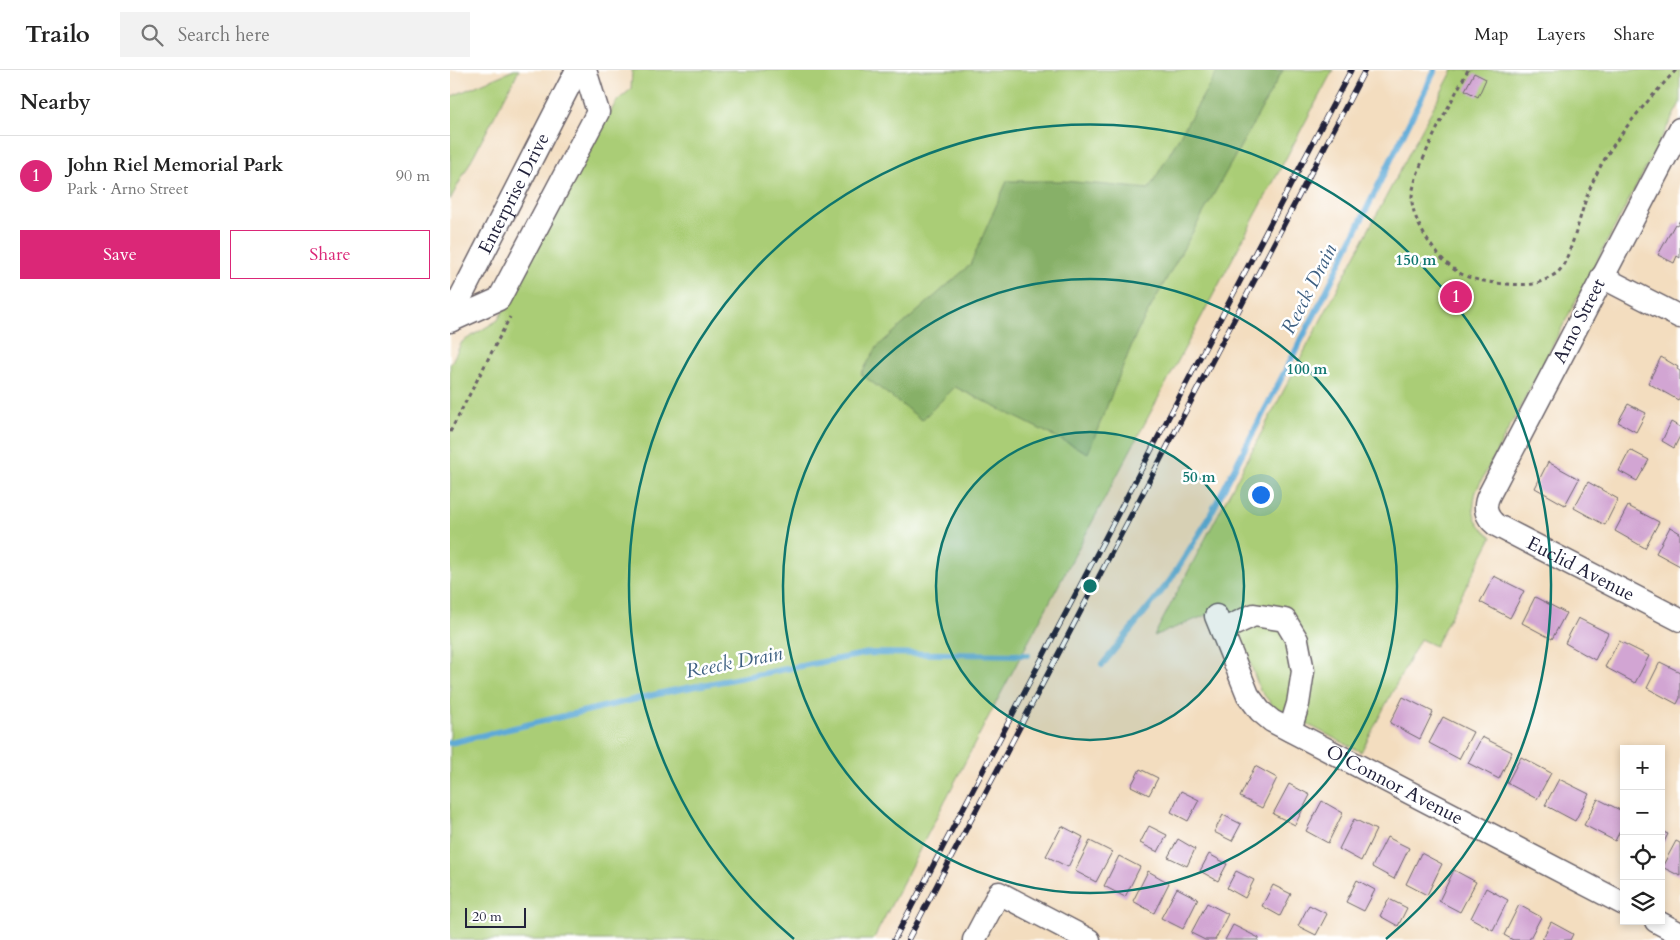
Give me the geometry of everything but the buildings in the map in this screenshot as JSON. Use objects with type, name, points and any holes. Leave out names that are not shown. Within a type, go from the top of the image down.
[{"type":"street","name":"Enterprise Drive","points":[[450,320],[577,70]]},
{"type":"street","points":[[450,320],[499,299],[598,112],[585,70]]},
{"type":"street","name":"Arno Street","points":[[1487,514],[1485,508],[1487,499],[1680,129]]},
{"type":"street","points":[[1602,277],[1680,317]]},
{"type":"street","name":"Euclid Avenue","points":[[1487,514],[1489,520],[1496,525],[1680,620]]},
{"type":"street","name":"O'Connor Avenue","points":[[1290,730],[1298,704],[1303,671],[1297,640],[1285,620],[1254,614],[1219,623],[1248,695],[1266,716],[1290,730],[1620,902]]},
{"type":"street","points":[[974,940],[999,893],[1089,940]]},
{"type":"street","points":[[1663,925],[1680,934]]},
{"type":"path","points":[[1468,70],[1418,170],[1412,201],[1423,233],[1441,258],[1465,276],[1500,284],[1535,284],[1559,272],[1571,248],[1587,196],[1602,162],[1627,126],[1676,70]]},
{"type":"green space","points":[[514,70],[519,70],[450,200],[450,97]]},
{"type":"green space","points":[[632,70],[1333,70],[991,712],[873,940],[450,940],[450,365],[462,342],[498,320],[616,102],[631,89]]},
{"type":"green space","points":[[1218,70],[1283,70],[1137,332],[1088,453],[955,387],[922,420],[861,374],[877,347],[970,265],[1007,181],[1064,181],[1149,189]]},
{"type":"green space","points":[[1453,70],[1680,70],[1680,103],[1476,491],[1475,517],[1477,522],[1492,537],[1435,646],[1420,639],[1361,752],[1274,707],[1260,690],[1229,606],[1154,636]]},
{"type":"waterway","name":"Reeck Drain","points":[[1102,665],[1169,582],[1206,523],[1322,300],[1435,70]]},
{"type":"waterway","name":"Reeck Drain","points":[[450,743],[666,692],[869,653],[1028,655]]},
{"type":"railway","points":[[894,940],[1351,70]]},
{"type":"railway","points":[[908,940],[1365,70]]},
{"type":"place","name":"John Riel Memorial Park","points":[[1456,297]]}]
